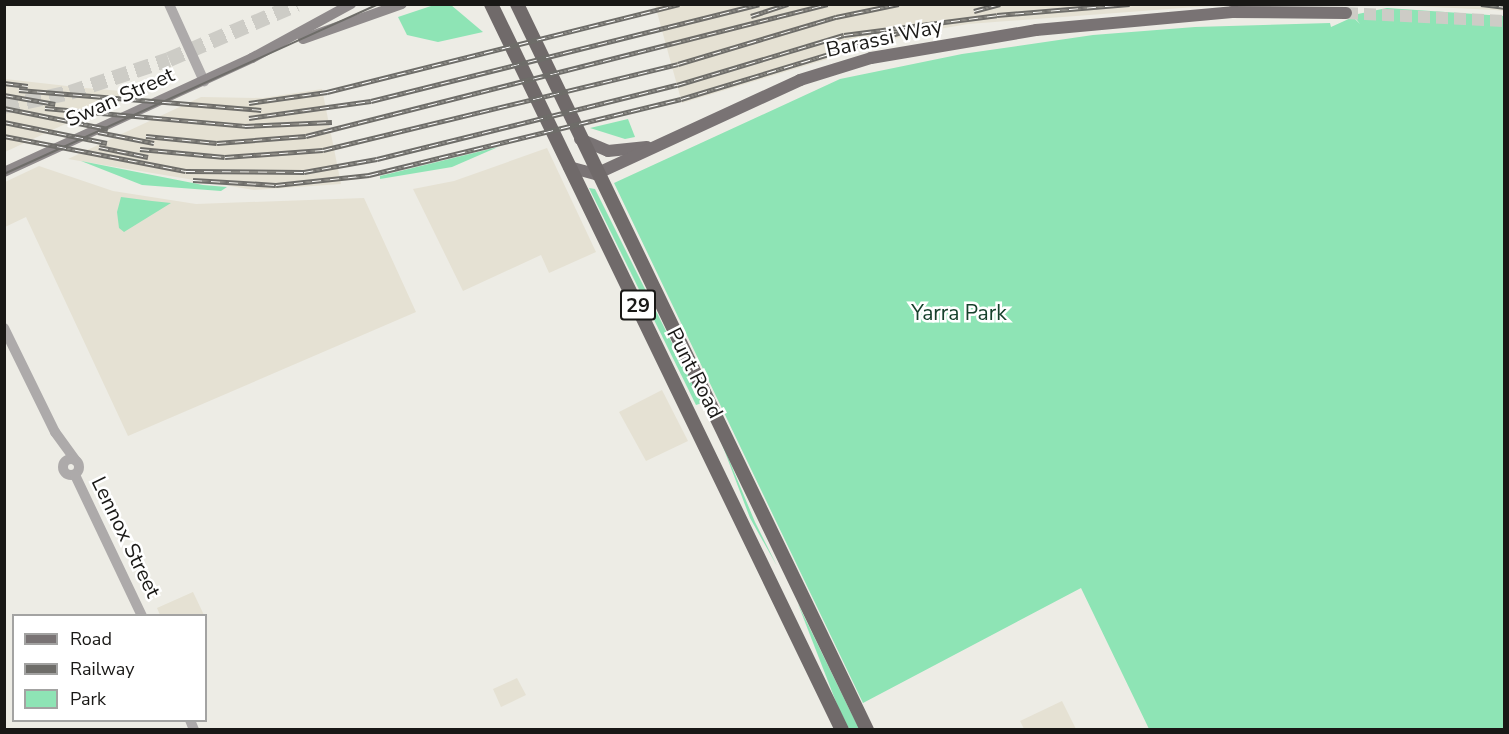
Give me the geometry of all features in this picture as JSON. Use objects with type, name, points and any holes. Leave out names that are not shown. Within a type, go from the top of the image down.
[{"type":"highway","name":"Punt Road","points":[[517,4],[577,138],[867,729]]},
{"type":"highway","name":"Punt Road","points":[[493,6],[842,729]]},
{"type":"main road","name":"Swan Street","points":[[4,172],[252,58],[351,4]]},
{"type":"main road","name":"Swan Street","points":[[252,58],[402,4]]},
{"type":"main road","name":"Barassi Way","points":[[596,174],[800,80],[871,58],[1036,30],[1232,12],[1346,13]]},
{"type":"main road","points":[[577,138],[605,151],[654,146]]},
{"type":"main road","points":[[569,167],[596,174]]},
{"type":"street","points":[[169,4],[204,81]]},
{"type":"street","name":"Lennox Street","points":[[4,328],[55,432],[64,465]]},
{"type":"street","name":"Lennox Street","points":[[55,432],[76,461]]},
{"type":"street","points":[[76,461],[79,467],[75,475],[65,472],[64,465],[76,461]]},
{"type":"street","name":"Lennox Street","points":[[75,475],[142,614]]},
{"type":"shaded area","points":[[655,4],[1222,5],[968,24],[910,34],[682,103]]},
{"type":"shaded area","points":[[1392,5],[1504,5],[1504,11],[1495,10]]},
{"type":"shaded area","points":[[5,79],[85,88],[134,92],[5,152]]},
{"type":"shaded area","points":[[322,89],[341,184],[254,190],[68,159],[201,97],[263,98]]},
{"type":"shaded area","points":[[547,148],[596,252],[549,273],[541,255],[463,291],[413,189],[454,181]]},
{"type":"shaded area","points":[[39,166],[113,191],[196,204],[364,198],[416,312],[128,436],[26,217],[5,227],[5,182]]},
{"type":"shaded area","points":[[662,390],[688,441],[646,461],[619,412]]},
{"type":"shaded area","points":[[193,592],[204,614],[160,614],[157,608]]},
{"type":"shaded area","points":[[517,678],[526,695],[501,707],[493,689]]},
{"type":"shaded area","points":[[1062,701],[1076,729],[1024,729],[1020,721]]},
{"type":"green space","points":[[434,5],[451,5],[483,32],[438,42],[407,35],[398,17]]},
{"type":"green space","name":"Yarra Park","points":[[1387,8],[1504,16],[1504,729],[1149,729],[1081,588],[863,703],[614,183],[840,79],[962,54],[1093,35],[1195,27],[1330,23],[1331,27],[1353,17],[1360,24],[1353,15]]},
{"type":"green space","points":[[628,119],[635,137],[625,139],[590,128]]},
{"type":"green space","points":[[498,147],[452,167],[380,179],[380,176]]},
{"type":"green space","points":[[81,161],[203,185],[227,187],[221,191],[142,185]]},
{"type":"green space","points":[[589,188],[595,189],[702,403],[696,405]]},
{"type":"green space","points":[[121,197],[171,203],[124,232],[119,228],[117,212]]},
{"type":"green space","points":[[717,431],[755,522],[777,566],[750,518]]},
{"type":"green space","points":[[798,604],[859,729],[849,729],[838,707]]},
{"type":"tunnel","points":[[4,106],[70,92],[169,59],[297,4]]},
{"type":"tunnel","points":[[1346,13],[1504,21]]},
{"type":"tram line","points":[[4,174],[378,4]]},
{"type":"railway","points":[[249,103],[327,92],[679,4]]},
{"type":"railway","points":[[249,118],[371,101],[759,4]]},
{"type":"railway","points":[[751,16],[788,4]]},
{"type":"railway","points":[[146,136],[217,143],[306,136],[828,4]]},
{"type":"railway","points":[[140,149],[225,157],[323,150],[678,64],[836,17],[899,4]]},
{"type":"railway","points":[[974,11],[1000,4]]},
{"type":"railway","points":[[4,136],[186,171],[304,172],[377,159],[677,85],[844,35],[997,15],[1130,4]]},
{"type":"railway","points":[[1481,4],[1504,7]]},
{"type":"railway","points":[[193,180],[276,185],[369,175],[681,99],[902,32]]},
{"type":"railway","points":[[4,83],[28,86]]},
{"type":"railway","points":[[19,90],[261,110]]},
{"type":"railway","points":[[4,95],[55,104]]},
{"type":"railway","points":[[4,108],[108,129]]},
{"type":"railway","points":[[45,108],[245,126],[332,122]]},
{"type":"railway","points":[[4,122],[107,143]]},
{"type":"railway","points":[[98,132],[154,143]]},
{"type":"railway","points":[[99,147],[148,157]]}]
